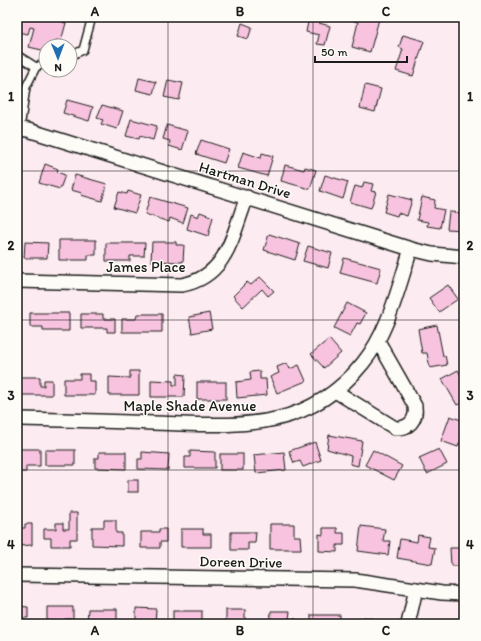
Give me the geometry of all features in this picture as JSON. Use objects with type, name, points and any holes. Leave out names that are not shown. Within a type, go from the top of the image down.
[{"type":"street","name":"Hartman Drive","points":[[18,129],[28,130],[247,197],[411,250],[432,254],[464,257]]},
{"type":"street","name":"James Place","points":[[17,281],[182,285],[194,283],[206,278],[215,270],[223,259],[247,197]]},
{"type":"street","name":"Maple Shade Avenue","points":[[17,419],[233,425],[273,421],[294,414],[335,392],[364,362],[378,341],[384,328],[411,250]]},
{"type":"street","points":[[335,392],[395,428],[409,426],[414,420],[416,413],[415,406],[378,341]]},
{"type":"street","name":"Doreen Drive","points":[[17,575],[355,580],[464,594]]},
{"type":"street","points":[[408,624],[416,589]]},
{"type":"lane","points":[[78,52],[83,50],[92,17]]},
{"type":"lane","points":[[17,55],[36,67],[26,87],[18,129]]},
{"type":"building","points":[[17,17],[63,17],[62,22],[66,23],[62,38],[38,38],[38,49],[29,47],[34,28],[30,27],[28,34],[17,32]]},
{"type":"building","points":[[309,17],[321,17],[319,23],[330,26],[325,45],[317,44],[319,35],[306,32]]},
{"type":"building","points":[[355,17],[379,19],[370,52],[352,47],[358,22],[354,21]]},
{"type":"building","points":[[242,23],[252,27],[248,39],[238,36]]},
{"type":"building","points":[[403,35],[424,41],[413,76],[396,71],[403,49],[399,47]]},
{"type":"building","points":[[139,78],[156,82],[153,94],[136,90]]},
{"type":"building","points":[[168,80],[183,83],[179,100],[164,97]]},
{"type":"building","points":[[365,85],[381,89],[375,112],[360,108]]},
{"type":"building","points":[[67,100],[93,107],[89,121],[63,113]]},
{"type":"building","points":[[102,105],[123,111],[117,129],[101,124],[103,120],[97,118]]},
{"type":"building","points":[[131,119],[157,126],[153,140],[140,136],[139,139],[126,136]]},
{"type":"building","points":[[167,125],[188,131],[182,150],[169,146],[170,141],[163,139]]},
{"type":"building","points":[[201,140],[229,149],[224,163],[196,154]]},
{"type":"building","points":[[243,152],[261,158],[262,153],[273,156],[267,176],[238,168]]},
{"type":"building","points":[[17,162],[23,166],[17,177]]},
{"type":"building","points":[[45,164],[58,169],[57,172],[65,175],[60,189],[39,183]]},
{"type":"building","points":[[285,165],[304,170],[305,167],[316,170],[310,189],[281,181]]},
{"type":"building","points":[[75,175],[107,184],[102,201],[81,195],[82,193],[71,190]]},
{"type":"building","points":[[325,175],[348,182],[343,199],[320,191]]},
{"type":"building","points":[[364,182],[373,184],[371,191],[376,192],[371,208],[350,202],[355,186],[362,188]]},
{"type":"building","points":[[128,191],[141,195],[135,213],[114,207],[119,192],[127,194]]},
{"type":"building","points":[[389,194],[412,200],[407,216],[398,213],[397,216],[384,212]]},
{"type":"building","points":[[150,197],[188,208],[183,223],[170,218],[169,222],[145,214]]},
{"type":"building","points":[[422,197],[435,200],[434,208],[444,210],[440,228],[427,226],[428,222],[417,220]]},
{"type":"building","points":[[200,212],[213,217],[208,236],[187,229],[191,214],[198,217]]},
{"type":"building","points":[[449,212],[464,213],[464,230],[447,229]]},
{"type":"building","points":[[269,234],[300,244],[295,260],[264,250]]},
{"type":"building","points":[[59,240],[96,240],[96,255],[88,255],[88,260],[59,260]]},
{"type":"building","points":[[25,242],[48,243],[47,258],[24,258]]},
{"type":"building","points":[[152,242],[176,242],[176,245],[184,245],[183,262],[151,261]]},
{"type":"building","points":[[106,243],[145,243],[144,256],[130,256],[130,261],[106,261]]},
{"type":"building","points":[[308,246],[332,253],[328,268],[303,261]]},
{"type":"building","points":[[344,258],[381,268],[377,283],[340,273]]},
{"type":"building","points":[[260,277],[274,291],[268,296],[262,289],[243,307],[233,296],[247,282],[251,285]]},
{"type":"building","points":[[448,285],[458,299],[439,312],[429,298]]},
{"type":"building","points":[[347,303],[366,313],[360,324],[357,323],[350,336],[334,328]]},
{"type":"building","points":[[30,313],[69,313],[69,331],[43,331],[43,327],[30,327]]},
{"type":"building","points":[[209,313],[212,329],[192,333],[189,317]]},
{"type":"building","points":[[81,314],[103,314],[103,319],[115,319],[115,332],[107,332],[107,328],[81,328]]},
{"type":"building","points":[[137,314],[162,314],[162,332],[122,332],[122,319],[136,319]]},
{"type":"building","points":[[437,325],[443,356],[445,355],[447,365],[430,368],[427,353],[422,353],[418,329]]},
{"type":"building","points":[[329,339],[341,353],[324,368],[311,354]]},
{"type":"building","points":[[287,363],[290,369],[299,365],[306,381],[277,393],[270,377],[279,373],[277,367]]},
{"type":"building","points":[[458,370],[464,381],[464,402],[457,405],[442,379]]},
{"type":"building","points":[[130,371],[139,371],[139,395],[109,395],[109,377],[130,378]]},
{"type":"building","points":[[260,371],[260,379],[266,379],[267,395],[237,398],[236,382],[251,380],[250,372]]},
{"type":"building","points":[[80,374],[89,374],[89,381],[95,381],[95,395],[64,395],[64,379],[80,379]]},
{"type":"building","points":[[177,374],[185,375],[184,397],[151,397],[151,380],[173,381],[173,385],[177,385]]},
{"type":"building","points":[[18,377],[40,377],[40,386],[44,386],[44,380],[52,380],[52,395],[18,395]]},
{"type":"building","points":[[197,382],[226,382],[226,399],[197,399]]},
{"type":"building","points":[[450,416],[464,421],[464,432],[458,447],[441,441]]},
{"type":"building","points":[[329,435],[362,441],[358,466],[350,464],[351,456],[327,449]]},
{"type":"building","points":[[315,442],[321,460],[303,467],[300,461],[294,463],[289,451]]},
{"type":"building","points":[[17,449],[40,449],[40,466],[26,466],[26,472],[17,472]]},
{"type":"building","points":[[439,449],[447,464],[427,474],[419,458]]},
{"type":"building","points":[[45,450],[75,450],[75,465],[45,465]]},
{"type":"building","points":[[373,450],[402,466],[394,480],[365,465]]},
{"type":"building","points":[[190,451],[215,452],[215,468],[185,468],[185,457],[190,457]]},
{"type":"building","points":[[99,452],[126,452],[126,469],[95,468],[95,458],[99,458]]},
{"type":"building","points":[[142,452],[169,454],[168,470],[138,469],[138,459],[142,459]]},
{"type":"building","points":[[284,452],[286,470],[256,473],[254,455]]},
{"type":"building","points":[[220,454],[243,454],[243,470],[220,470]]},
{"type":"building","points":[[128,480],[138,480],[138,492],[128,492]]},
{"type":"building","points":[[69,513],[77,513],[77,539],[70,539],[70,546],[51,546],[51,538],[44,538],[44,529],[56,529],[56,523],[63,523],[63,529],[69,529]]},
{"type":"building","points":[[104,520],[116,520],[116,533],[122,533],[122,546],[92,545],[92,527],[104,527]]},
{"type":"building","points":[[25,524],[32,524],[32,545],[17,546],[17,528],[25,528]]},
{"type":"building","points":[[270,524],[294,524],[294,536],[300,536],[301,549],[270,549]]},
{"type":"building","points":[[361,526],[385,529],[383,541],[390,541],[388,555],[358,551]]},
{"type":"building","points":[[323,528],[337,528],[337,533],[344,533],[344,545],[337,545],[337,552],[319,551],[319,534],[323,535]]},
{"type":"building","points":[[159,529],[166,529],[166,542],[160,542],[160,548],[141,548],[141,532],[159,532]]},
{"type":"building","points":[[181,529],[203,529],[203,534],[211,534],[211,547],[181,547]]},
{"type":"building","points":[[231,532],[256,532],[255,543],[248,543],[248,550],[231,550]]},
{"type":"building","points":[[418,535],[430,537],[428,547],[435,548],[432,564],[397,558],[400,539],[417,542]]},
{"type":"building","points":[[450,548],[464,548],[464,566],[451,566]]},
{"type":"building","points":[[17,606],[28,607],[28,618],[21,618],[21,624],[17,624]]},
{"type":"building","points":[[47,607],[73,607],[73,619],[65,619],[65,624],[47,624]]},
{"type":"building","points":[[136,608],[156,609],[155,624],[136,624]]},
{"type":"building","points":[[88,609],[117,609],[117,623],[87,624]]},
{"type":"building","points":[[226,610],[245,610],[245,624],[226,624]]},
{"type":"building","points":[[173,611],[202,611],[202,624],[173,624]]},
{"type":"building","points":[[271,611],[290,611],[289,619],[296,619],[296,624],[270,624]]},
{"type":"building","points":[[311,615],[340,615],[340,624],[311,624]]},
{"type":"building","points":[[364,617],[383,621],[382,624],[363,624]]}]
